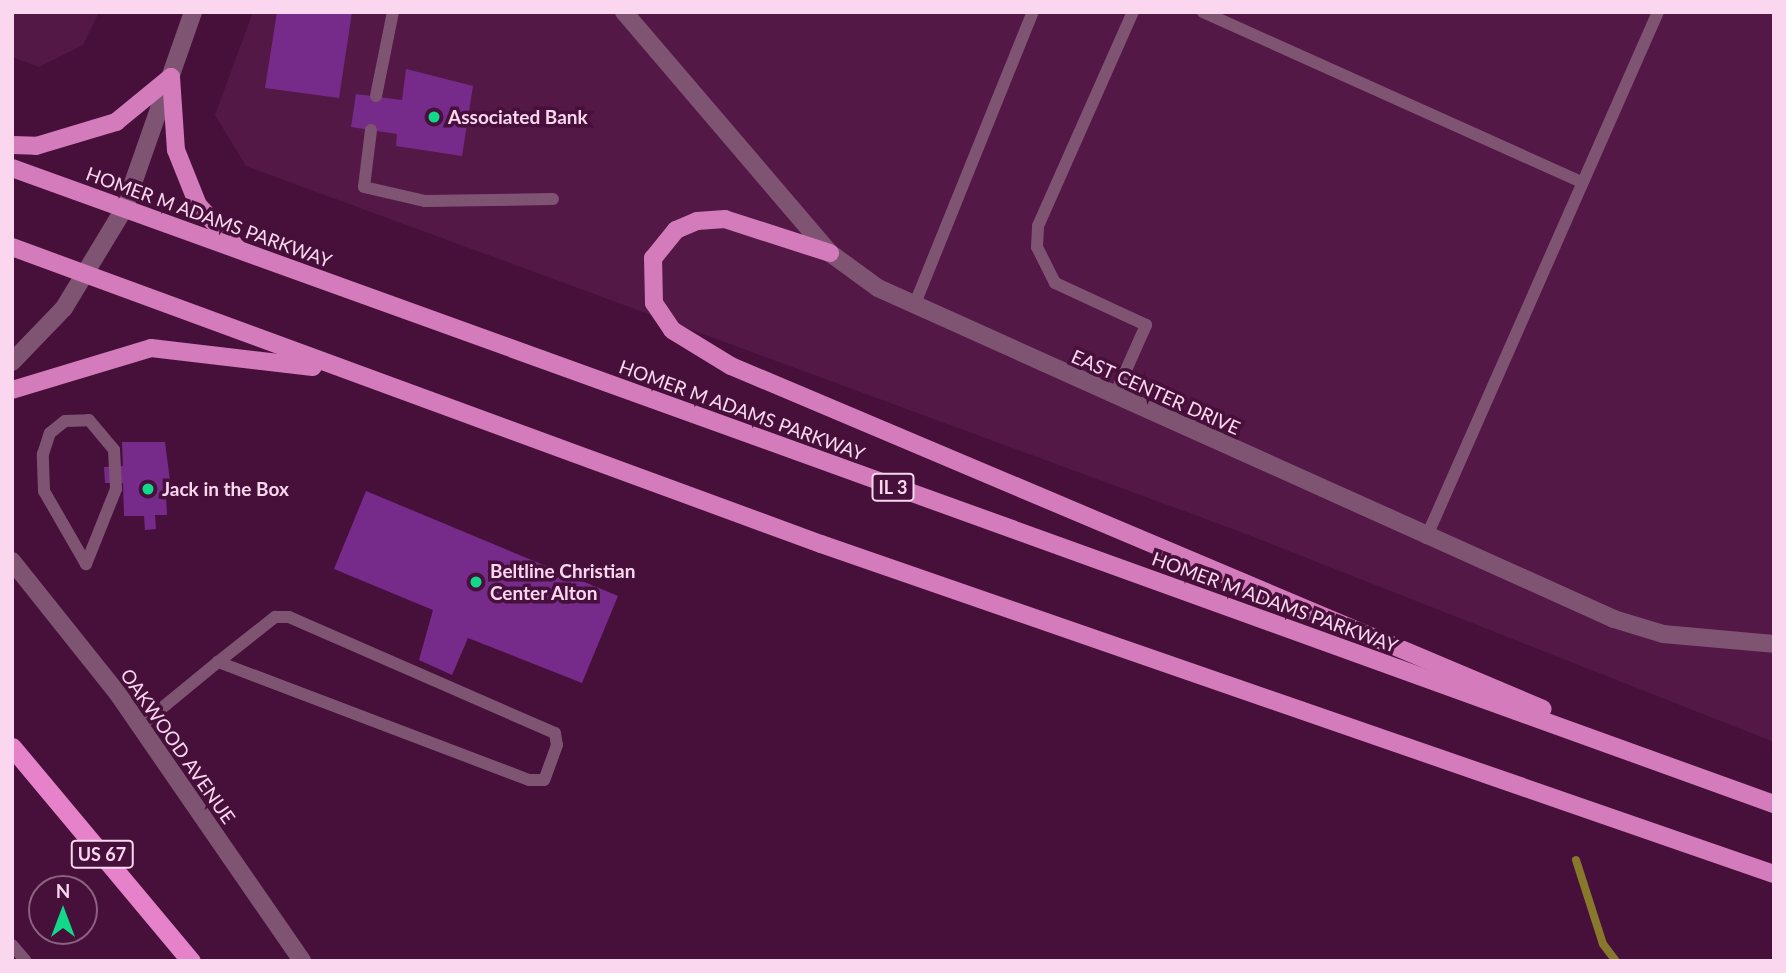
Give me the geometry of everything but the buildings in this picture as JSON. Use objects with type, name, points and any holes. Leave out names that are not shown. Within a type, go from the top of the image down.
[{"type":"highway","name":"US 67","points":[[12,747],[191,961]]},
{"type":"main road","points":[[12,145],[36,146],[116,122],[171,77]]},
{"type":"main road","points":[[171,77],[176,150],[198,205],[241,252]]},
{"type":"main road","name":"HOMER M ADAMS PARKWAY","points":[[12,168],[1774,802]]},
{"type":"main road","points":[[830,253],[725,219],[697,221],[676,230],[653,258],[654,303],[672,330],[731,366],[1436,666],[1774,802]]},
{"type":"main road","points":[[12,247],[821,544],[1774,874]]},
{"type":"main road","points":[[12,390],[151,348],[354,373]]},
{"type":"street","points":[[12,362],[64,308],[124,209],[192,12]]},
{"type":"street","name":"EAST CENTER DRIVE","points":[[624,12],[830,253],[914,306],[1426,538],[1614,619],[1663,634],[1774,644]]},
{"type":"street","name":"OAKWOOD AVENUE","points":[[12,561],[140,726],[302,961]]},
{"type":"lane","points":[[376,96],[393,12]]},
{"type":"lane","points":[[914,306],[1033,12]]},
{"type":"lane","points":[[1114,397],[1146,325],[1055,284],[1037,247],[1038,226],[1133,12]]},
{"type":"lane","points":[[1203,12],[1582,182]]},
{"type":"lane","points":[[1426,538],[1658,12]]},
{"type":"lane","points":[[371,130],[363,187],[425,201],[552,199]]},
{"type":"lane","points":[[89,420],[114,450],[113,506],[86,564],[44,491],[43,454],[50,433],[65,421],[89,420]]},
{"type":"lane","points":[[140,726],[218,662],[275,617],[289,617],[555,733],[557,745],[544,780],[530,780],[218,662]]},
{"type":"lane","points":[[12,945],[26,961]]},
{"type":"shaded area","points":[[12,12],[99,12],[83,45],[39,67],[12,57]]},
{"type":"shaded area","points":[[253,12],[1774,12],[1774,742],[1241,532],[246,166],[215,115]]},
{"type":"waterway","points":[[1576,860],[1603,944],[1616,961]]},
{"type":"place","name":"Associated Bank","points":[[434,117]]},
{"type":"place","name":"Jack in the Box","points":[[148,489]]},
{"type":"place","name":"Beltline Christian Center Alton","points":[[476,582]]}]
